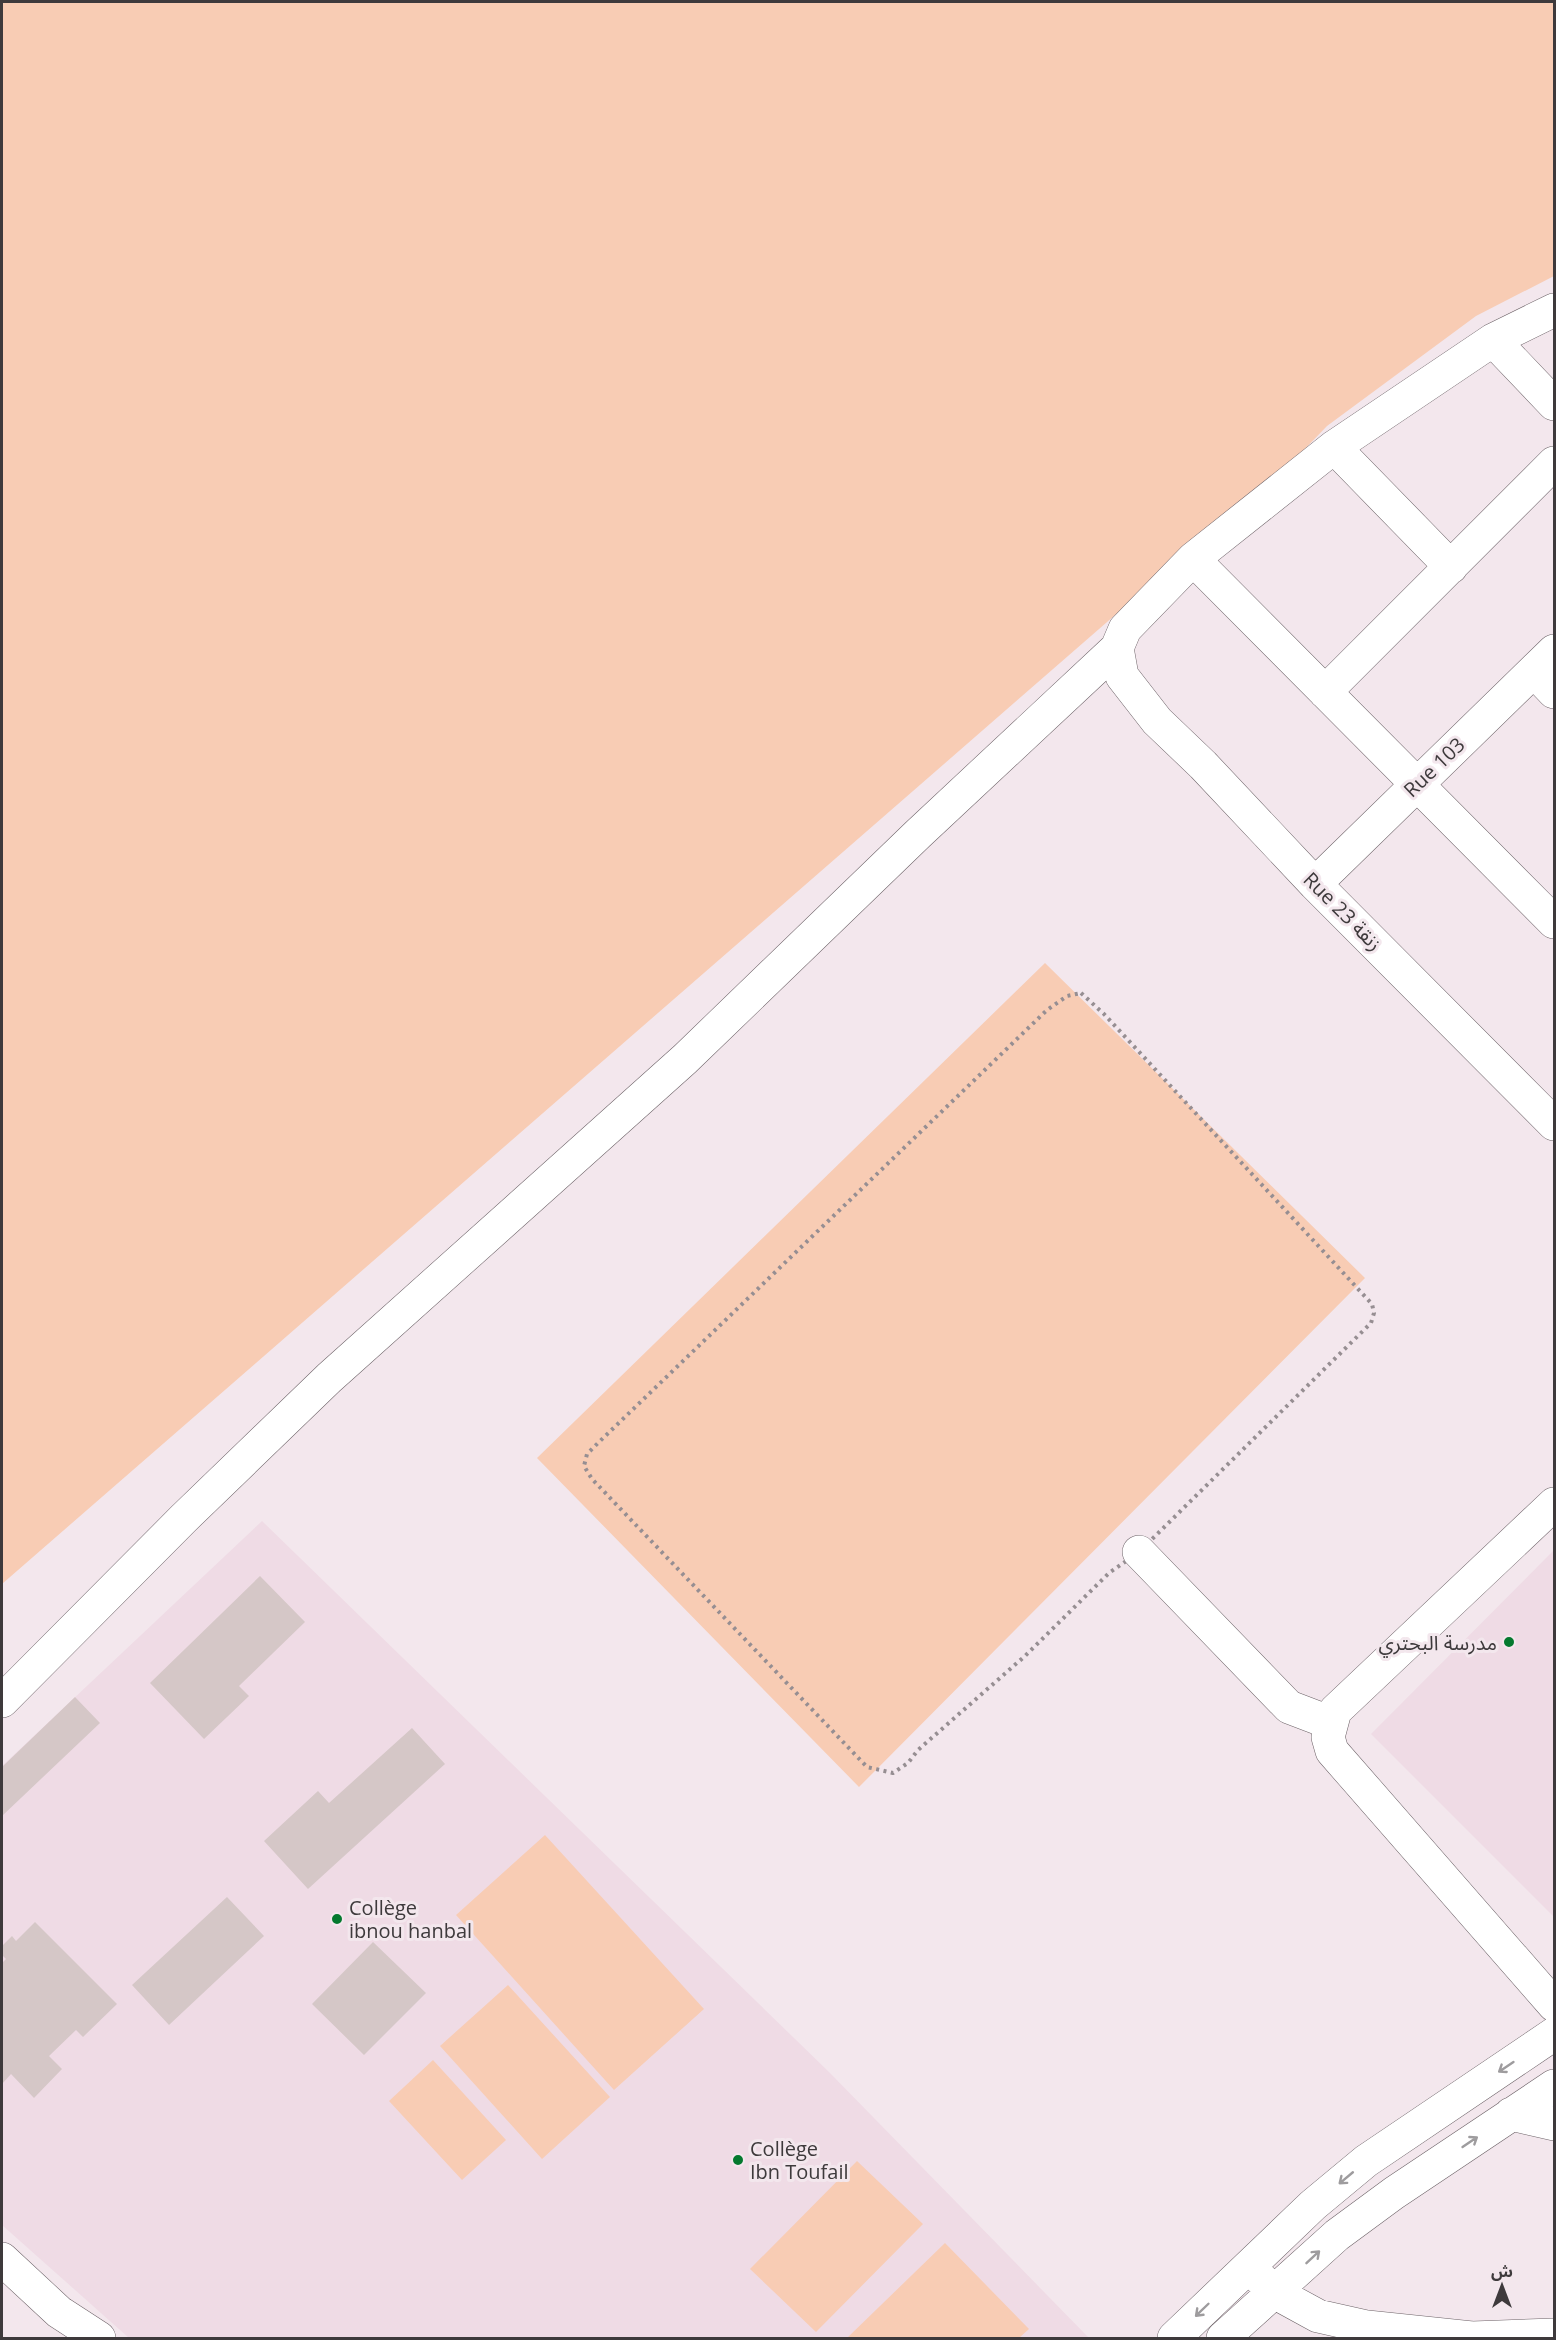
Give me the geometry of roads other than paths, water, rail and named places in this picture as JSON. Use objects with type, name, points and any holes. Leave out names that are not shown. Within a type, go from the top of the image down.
[{"type":"street","points":[[2,1701],[183,1519],[329,1377],[685,1059],[918,834],[1117,648],[1125,628],[1193,559],[1334,447],[1493,340],[1554,310]]},
{"type":"street","points":[[1493,340],[1554,404]]},
{"type":"street","points":[[1334,447],[1451,567]]},
{"type":"street","points":[[1325,692],[1554,463]]},
{"type":"street","points":[[1193,559],[1554,922]]},
{"type":"street","name":"Rue 23 زنقة","points":[[1117,648],[1122,676],[1157,721],[1203,765],[1314,884],[1554,1124]]},
{"type":"street","name":"Rue 103","points":[[1314,884],[1417,784],[1548,671]]},
{"type":"street","points":[[1554,1504],[1335,1711],[1328,1737],[1332,1751],[1554,2005]]},
{"type":"street","points":[[1139,1552],[1289,1707],[1330,1723]]},
{"type":"street","points":[[1174,2338],[1313,2205],[1366,2161],[1554,2034]]},
{"type":"street","points":[[1223,2338],[1337,2235],[1394,2193],[1554,2086]]},
{"type":"street","points":[[1511,2114],[1554,2124]]},
{"type":"street","points":[[2,2259],[59,2312],[99,2338]]},
{"type":"street","points":[[1248,2266],[1274,2292],[1318,2316],[1367,2327],[1472,2338],[1554,2335]]},
{"type":"place","name":"مدرسة البحتري","points":[[1509,1642]]},
{"type":"place","name":"Collège ibnou hanbal","points":[[337,1919]]},
{"type":"place","name":"Collège Ibn Toufail","points":[[738,2160]]}]
